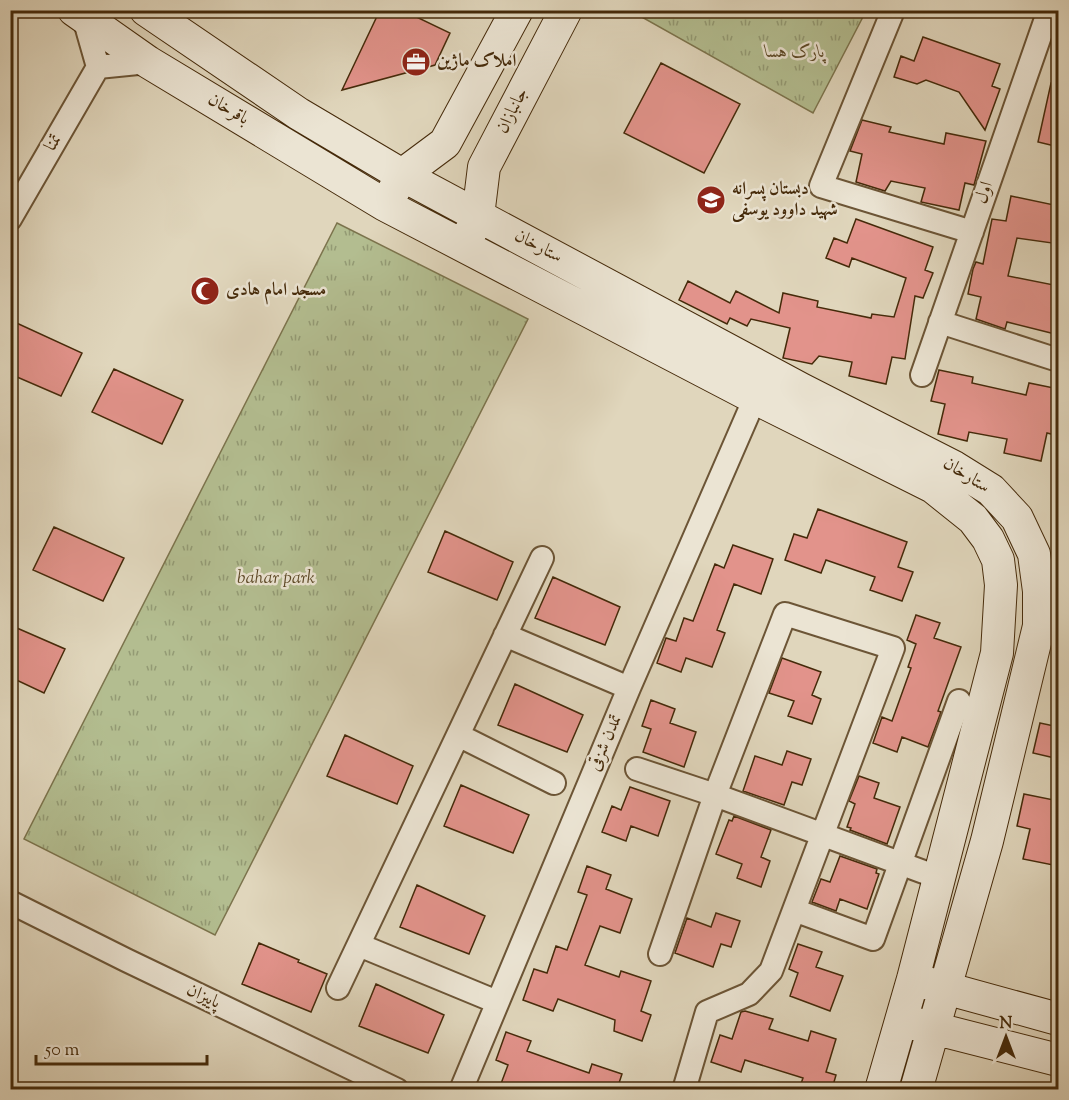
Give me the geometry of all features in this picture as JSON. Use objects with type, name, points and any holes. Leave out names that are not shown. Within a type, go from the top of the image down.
[{"type":"main road","points":[[385,205],[402,175],[446,143],[517,10]]},
{"type":"main road","name":"جانبازان","points":[[463,247],[478,216],[484,167],[566,10]]},
{"type":"main road","name":"باقرخان","points":[[146,11],[299,114],[402,175],[478,216]]},
{"type":"main road","name":"باقرخان","points":[[79,14],[148,62],[385,205],[463,247]]},
{"type":"main road","name":"ستارخان","points":[[478,216],[801,389],[954,467],[992,490],[1017,518],[1034,554],[1039,591],[1039,626],[987,841],[933,1029]]},
{"type":"main road","name":"ستارخان","points":[[463,247],[754,398],[933,487],[973,519],[988,539],[998,560],[1001,585],[997,653],[914,979],[901,1020]]},
{"type":"main road","points":[[914,979],[1059,1019]]},
{"type":"main road","points":[[881,1089],[901,1020],[1059,1060]]},
{"type":"main road","points":[[916,1089],[933,1029]]},
{"type":"street","name":"اول","points":[[922,375],[1049,10]]},
{"type":"street","points":[[892,13],[821,186],[972,232]]},
{"type":"street","points":[[79,14],[98,67],[148,62]]},
{"type":"street","name":"تمنا","points":[[10,219],[17,193],[98,67]]},
{"type":"street","points":[[940,322],[1059,360]]},
{"type":"street","name":"تمدن شزقی","points":[[461,1089],[629,688],[754,398]]},
{"type":"street","points":[[338,988],[542,558]]},
{"type":"street","points":[[660,954],[715,795],[785,614],[891,647],[893,650],[771,971],[749,994],[708,1012],[684,1089]]},
{"type":"street","points":[[505,636],[629,688]]},
{"type":"street","points":[[794,910],[873,939],[959,701]]},
{"type":"street","points":[[458,735],[554,783]]},
{"type":"street","points":[[637,769],[715,795],[940,878]]},
{"type":"street","name":"پاییزان","points":[[10,902],[397,1089]]},
{"type":"street","points":[[359,945],[496,1002]]},
{"type":"green space","name":"پارک هسا","points":[[631,11],[866,11],[813,113]]},
{"type":"green space","name":"bahar park","points":[[337,223],[528,319],[215,935],[24,839]]},
{"type":"building","points":[[380,10],[402,10],[450,33],[435,65],[342,90]]},
{"type":"building","points":[[923,37],[1000,64],[992,86],[1000,89],[985,130],[959,92],[926,80],[917,84],[894,77],[901,56],[914,61]]},
{"type":"building","points":[[661,63],[740,104],[704,173],[624,133]]},
{"type":"building","points":[[1051,83],[1059,84],[1059,147],[1038,142]]},
{"type":"building","points":[[862,120],[891,127],[889,132],[944,144],[946,133],[986,141],[974,185],[965,183],[959,210],[921,202],[925,188],[891,181],[885,191],[856,182],[862,154],[850,151]]},
{"type":"building","points":[[1011,196],[1059,206],[1059,244],[1017,238],[1008,276],[1059,286],[1059,335],[1007,322],[1005,329],[976,319],[981,297],[968,294],[973,269],[976,262],[983,264],[992,219],[1006,221]]},
{"type":"building","points":[[856,219],[933,247],[925,270],[933,273],[923,298],[915,296],[905,359],[892,357],[886,384],[849,376],[852,362],[819,356],[812,364],[783,358],[790,328],[751,319],[747,326],[730,318],[727,324],[679,300],[688,281],[730,303],[736,291],[779,313],[783,293],[818,301],[817,307],[871,318],[872,314],[894,317],[906,278],[852,258],[849,267],[826,258],[834,238],[847,243]]},
{"type":"building","points":[[10,320],[82,353],[61,396],[10,374]]},
{"type":"building","points":[[114,369],[183,400],[162,444],[92,412]]},
{"type":"building","points":[[939,370],[973,377],[972,383],[1026,395],[1029,383],[1059,389],[1059,436],[1047,433],[1041,461],[1004,453],[1007,439],[969,432],[967,441],[938,434],[945,404],[931,401]]},
{"type":"building","points":[[818,509],[907,542],[898,567],[913,572],[902,601],[870,590],[875,577],[826,560],[821,573],[785,560],[794,534],[807,538]]},
{"type":"building","points":[[54,527],[124,558],[103,601],[33,570]]},
{"type":"building","points":[[445,531],[513,562],[497,600],[428,572]]},
{"type":"building","points":[[733,545],[773,559],[761,594],[734,584],[717,630],[725,633],[712,667],[686,658],[681,672],[657,663],[666,638],[676,641],[684,618],[693,621],[715,564],[724,568]]},
{"type":"building","points":[[553,577],[620,607],[605,645],[535,618]]},
{"type":"building","points":[[916,615],[940,623],[934,638],[961,647],[928,747],[902,737],[897,752],[873,743],[882,717],[892,721],[911,668],[908,667],[916,644],[907,640]]},
{"type":"building","points":[[10,625],[65,649],[44,693],[10,677]]},
{"type":"building","points":[[782,658],[821,672],[812,695],[821,699],[812,724],[788,716],[794,701],[769,693]]},
{"type":"building","points":[[515,684],[583,715],[567,752],[498,725]]},
{"type":"building","points":[[651,700],[675,709],[670,723],[696,732],[684,767],[643,752],[651,729],[642,726]]},
{"type":"building","points":[[1040,723],[1059,727],[1059,759],[1033,753]]},
{"type":"building","points":[[345,735],[413,766],[397,804],[327,776]]},
{"type":"building","points":[[787,751],[811,759],[802,785],[792,782],[784,805],[743,791],[755,756],[782,765]]},
{"type":"building","points":[[859,776],[879,783],[874,798],[900,807],[887,844],[847,827],[855,804],[849,801]]},
{"type":"building","points":[[461,785],[529,815],[513,853],[444,826]]},
{"type":"building","points":[[630,787],[670,801],[658,836],[631,826],[626,841],[602,832],[612,806],[621,810]]},
{"type":"building","points":[[1024,794],[1059,801],[1059,857],[1053,865],[1023,859],[1030,829],[1017,826]]},
{"type":"building","points":[[734,816],[771,830],[761,857],[770,861],[761,887],[737,878],[742,864],[716,854],[729,820],[732,821]]},
{"type":"building","points":[[840,856],[877,869],[876,873],[879,874],[867,909],[840,899],[836,911],[812,902],[821,879],[830,882]]},
{"type":"building","points":[[587,866],[611,875],[606,889],[632,899],[620,933],[600,926],[585,965],[619,977],[621,971],[651,981],[641,1011],[651,1015],[642,1041],[614,1031],[615,1020],[558,999],[553,1011],[523,1000],[534,969],[547,973],[556,946],[567,950],[587,895],[578,892]]},
{"type":"building","points":[[417,885],[485,916],[469,954],[400,927]]},
{"type":"building","points":[[716,913],[740,921],[731,947],[721,944],[713,967],[675,953],[687,918],[711,927]]},
{"type":"building","points":[[259,943],[327,974],[311,1012],[242,984]]},
{"type":"building","points":[[798,944],[822,952],[816,967],[843,976],[830,1011],[790,996],[798,973],[789,969]]},
{"type":"building","points":[[376,984],[444,1015],[428,1053],[359,1026]]},
{"type":"building","points":[[745,1011],[773,1019],[769,1029],[808,1041],[811,1031],[836,1039],[826,1072],[836,1075],[832,1089],[799,1089],[803,1078],[745,1060],[741,1072],[711,1062],[720,1035],[732,1039],[741,1012]]},
{"type":"building","points":[[506,1032],[531,1041],[527,1051],[589,1073],[592,1064],[622,1074],[619,1083],[629,1089],[499,1089],[508,1065],[496,1060]]},
{"type":"place","name":"املاک ماژین","points":[[416,62]]},
{"type":"place","name":"دبستان پسرانه شهید داوود یوسفی","points":[[711,200]]},
{"type":"place","name":"مسجد امام هادی","points":[[205,291]]}]
